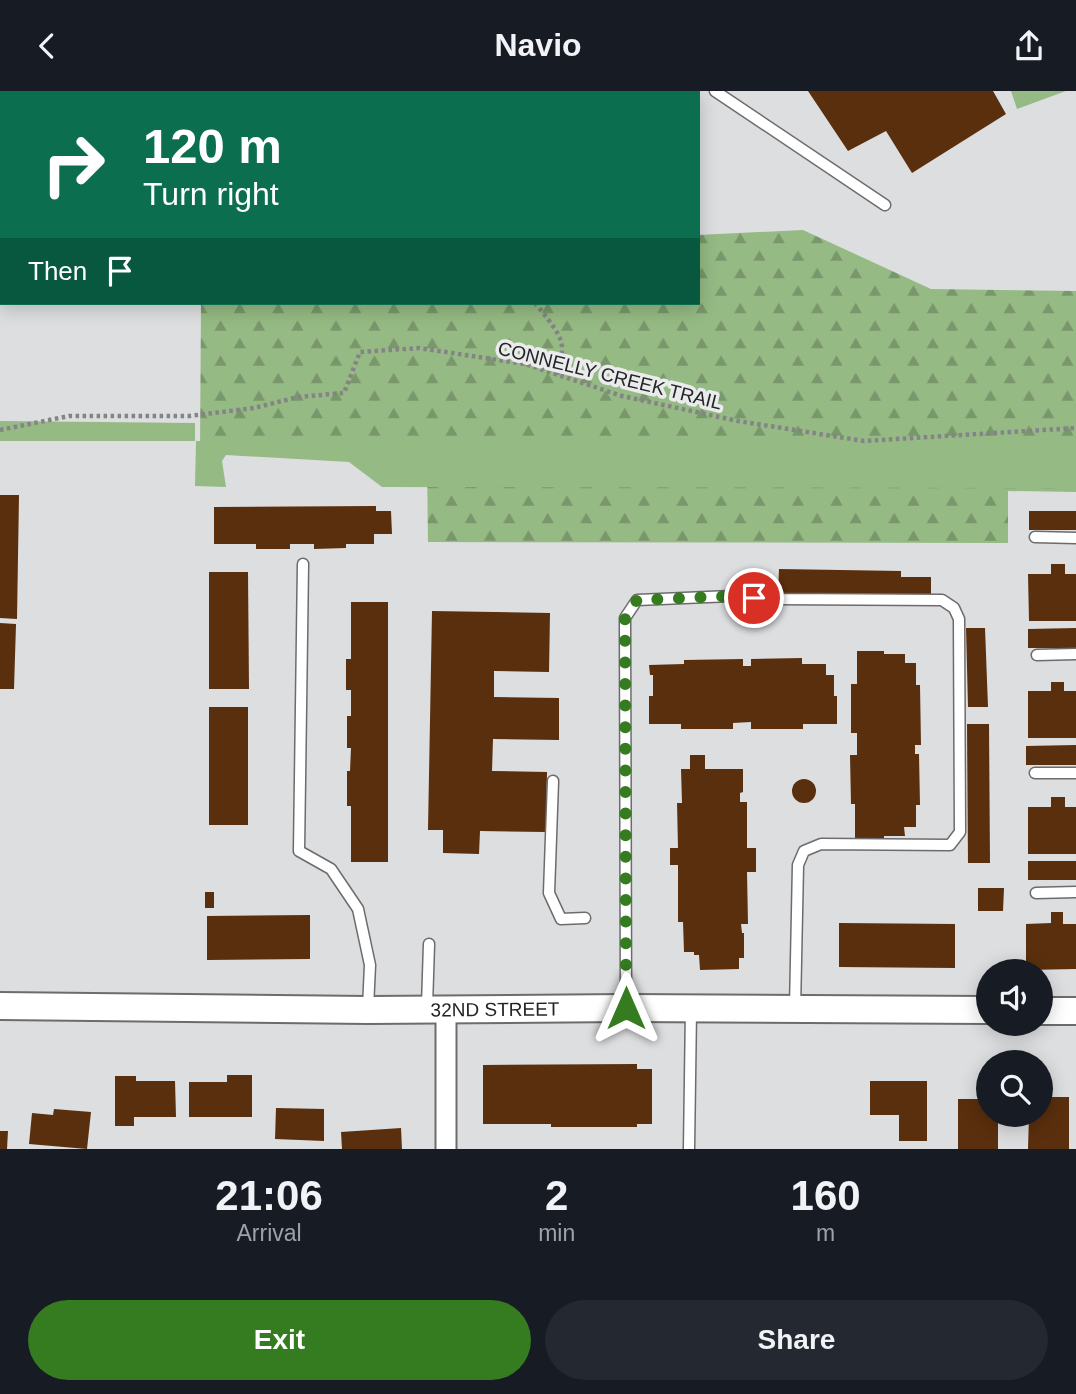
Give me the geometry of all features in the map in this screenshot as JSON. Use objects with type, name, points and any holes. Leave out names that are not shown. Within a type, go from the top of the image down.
[{"type":"street","name":"32ND STREET","points":[[0,1006],[368,1010],[976,1010]]},
{"type":"street","points":[[437,1010],[446,1149]]},
{"type":"street","points":[[1053,1011],[1076,1011]]},
{"type":"lane","points":[[715,91],[885,205]]},
{"type":"lane","points":[[1035,537],[1076,538]]},
{"type":"lane","points":[[303,564],[299,851],[331,869],[358,909],[370,965],[368,1010]]},
{"type":"lane","points":[[626,1008],[625,618],[637,600],[731,596],[777,599],[942,600],[954,608],[959,619],[960,832],[950,845],[821,844],[804,851],[798,865],[795,1009]]},
{"type":"lane","points":[[1037,655],[1076,654]]},
{"type":"lane","points":[[1035,773],[1076,773]]},
{"type":"lane","points":[[553,781],[549,894],[561,919],[585,918]]},
{"type":"lane","points":[[1037,893],[1076,892]]},
{"type":"lane","points":[[429,944],[437,1010]]},
{"type":"lane","points":[[689,1149],[691,1008]]},
{"type":"path","points":[[537,305],[561,341],[557,375]]},
{"type":"path","name":"CONNELLY CREEK TRAIL","points":[[0,430],[69,416],[189,416],[254,408],[298,397],[344,393],[360,352],[419,348],[525,364],[622,396],[738,421],[864,441],[1076,428]]},
{"type":"green space","points":[[1011,91],[1066,91],[1017,109]]},
{"type":"green space","points":[[803,230],[931,289],[1076,291],[1076,492],[1008,491],[1008,543],[428,542],[427,463],[200,452],[201,305],[700,305],[700,235]]},
{"type":"green space","points":[[0,421],[195,423],[195,441],[0,441]]},
{"type":"green space","points":[[1076,438],[1076,488],[382,487],[349,462],[226,455],[222,461],[226,487],[195,486],[196,441]]},
{"type":"building","points":[[808,91],[993,91],[1006,114],[912,173],[886,131],[848,151]]},
{"type":"building","points":[[0,495],[19,495],[17,619],[0,618]]},
{"type":"building","points":[[376,506],[376,511],[391,511],[392,534],[374,534],[374,544],[346,544],[346,548],[314,549],[314,544],[290,544],[290,549],[256,549],[256,544],[214,544],[214,507]]},
{"type":"building","points":[[1029,511],[1076,511],[1076,530],[1029,530]]},
{"type":"building","points":[[1051,564],[1065,564],[1065,574],[1076,574],[1076,621],[1029,621],[1028,574],[1051,574]]},
{"type":"building","points":[[779,569],[901,571],[901,577],[931,577],[931,595],[778,593]]},
{"type":"building","points":[[209,572],[248,572],[249,689],[209,689]]},
{"type":"building","points":[[351,602],[388,602],[388,862],[351,862],[351,806],[347,806],[347,771],[350,771],[351,748],[347,748],[347,716],[351,716],[351,690],[346,690],[346,659],[351,659]]},
{"type":"building","points":[[432,611],[550,613],[549,672],[494,671],[494,697],[559,698],[559,740],[493,739],[492,771],[547,772],[546,832],[480,831],[479,854],[443,853],[443,830],[428,830]]},
{"type":"building","points":[[0,623],[16,624],[14,689],[0,689]]},
{"type":"building","points":[[966,628],[985,628],[988,707],[968,707]]},
{"type":"building","points":[[1076,628],[1076,648],[1028,648],[1028,629]]},
{"type":"building","points":[[857,651],[905,654],[905,663],[916,663],[916,685],[920,685],[921,745],[915,745],[915,754],[919,754],[920,805],[916,805],[916,827],[904,827],[905,836],[855,839],[850,755],[857,755],[857,733],[851,733],[851,684],[857,684]]},
{"type":"building","points":[[802,658],[802,664],[826,664],[826,675],[834,675],[837,724],[803,724],[803,729],[751,729],[751,722],[733,723],[733,729],[681,729],[681,724],[649,724],[649,696],[653,696],[653,675],[650,675],[649,665],[684,664],[684,660],[743,659],[743,666],[751,666],[751,659]]},
{"type":"building","points":[[1051,682],[1064,682],[1064,691],[1076,691],[1076,738],[1028,738],[1028,691],[1051,691]]},
{"type":"building","points":[[209,707],[248,707],[248,825],[209,825]]},
{"type":"building","points":[[967,724],[989,724],[990,863],[968,863]]},
{"type":"building","points":[[1076,745],[1076,765],[1026,765],[1026,746]]},
{"type":"building","points":[[690,755],[705,755],[705,769],[743,769],[740,802],[747,802],[747,848],[756,848],[756,872],[747,872],[748,924],[741,924],[744,933],[744,958],[739,958],[739,969],[700,970],[699,955],[684,952],[683,922],[678,922],[678,865],[670,865],[670,848],[678,848],[677,803],[682,803],[681,769],[690,769]]},
{"type":"building","points":[[804,779],[815,786],[816,791],[809,802],[804,803],[793,796],[792,791],[799,780]]},
{"type":"building","points":[[1051,797],[1065,797],[1065,807],[1076,807],[1076,854],[1028,854],[1028,807],[1051,807]]},
{"type":"building","points":[[1028,861],[1076,861],[1076,880],[1028,880]]},
{"type":"building","points":[[978,888],[1004,888],[1003,911],[978,911]]},
{"type":"building","points":[[205,892],[214,892],[214,908],[205,908]]},
{"type":"building","points":[[1051,912],[1063,912],[1063,924],[1076,924],[1076,969],[1053,969],[1053,959],[1026,959],[1026,924],[1051,923]]},
{"type":"building","points":[[310,915],[310,959],[207,960],[207,916]]},
{"type":"building","points":[[839,923],[955,924],[955,968],[839,967]]},
{"type":"building","points":[[637,1064],[637,1069],[652,1069],[652,1124],[637,1124],[637,1127],[551,1127],[551,1124],[483,1124],[483,1065]]},
{"type":"building","points":[[227,1075],[252,1075],[252,1117],[189,1117],[189,1082],[227,1082]]},
{"type":"building","points":[[115,1076],[136,1076],[136,1081],[175,1081],[176,1117],[134,1117],[134,1126],[115,1126]]},
{"type":"building","points":[[870,1081],[927,1081],[927,1141],[899,1141],[899,1115],[870,1115]]},
{"type":"building","points":[[1053,1097],[1069,1097],[1069,1149],[1028,1149],[1029,1127],[1053,1127]]},
{"type":"building","points":[[958,1099],[976,1099],[976,1127],[998,1127],[998,1149],[958,1149]]},
{"type":"building","points":[[276,1108],[324,1109],[324,1141],[275,1139]]},
{"type":"building","points":[[54,1109],[91,1112],[87,1149],[29,1144],[32,1113],[53,1115]]},
{"type":"building","points":[[401,1128],[402,1149],[342,1149],[341,1132]]},
{"type":"building","points":[[0,1131],[8,1131],[7,1149],[0,1149]]},
{"type":"route","points":[[626,1008],[625,618],[637,600],[731,596],[754,598]]}]
